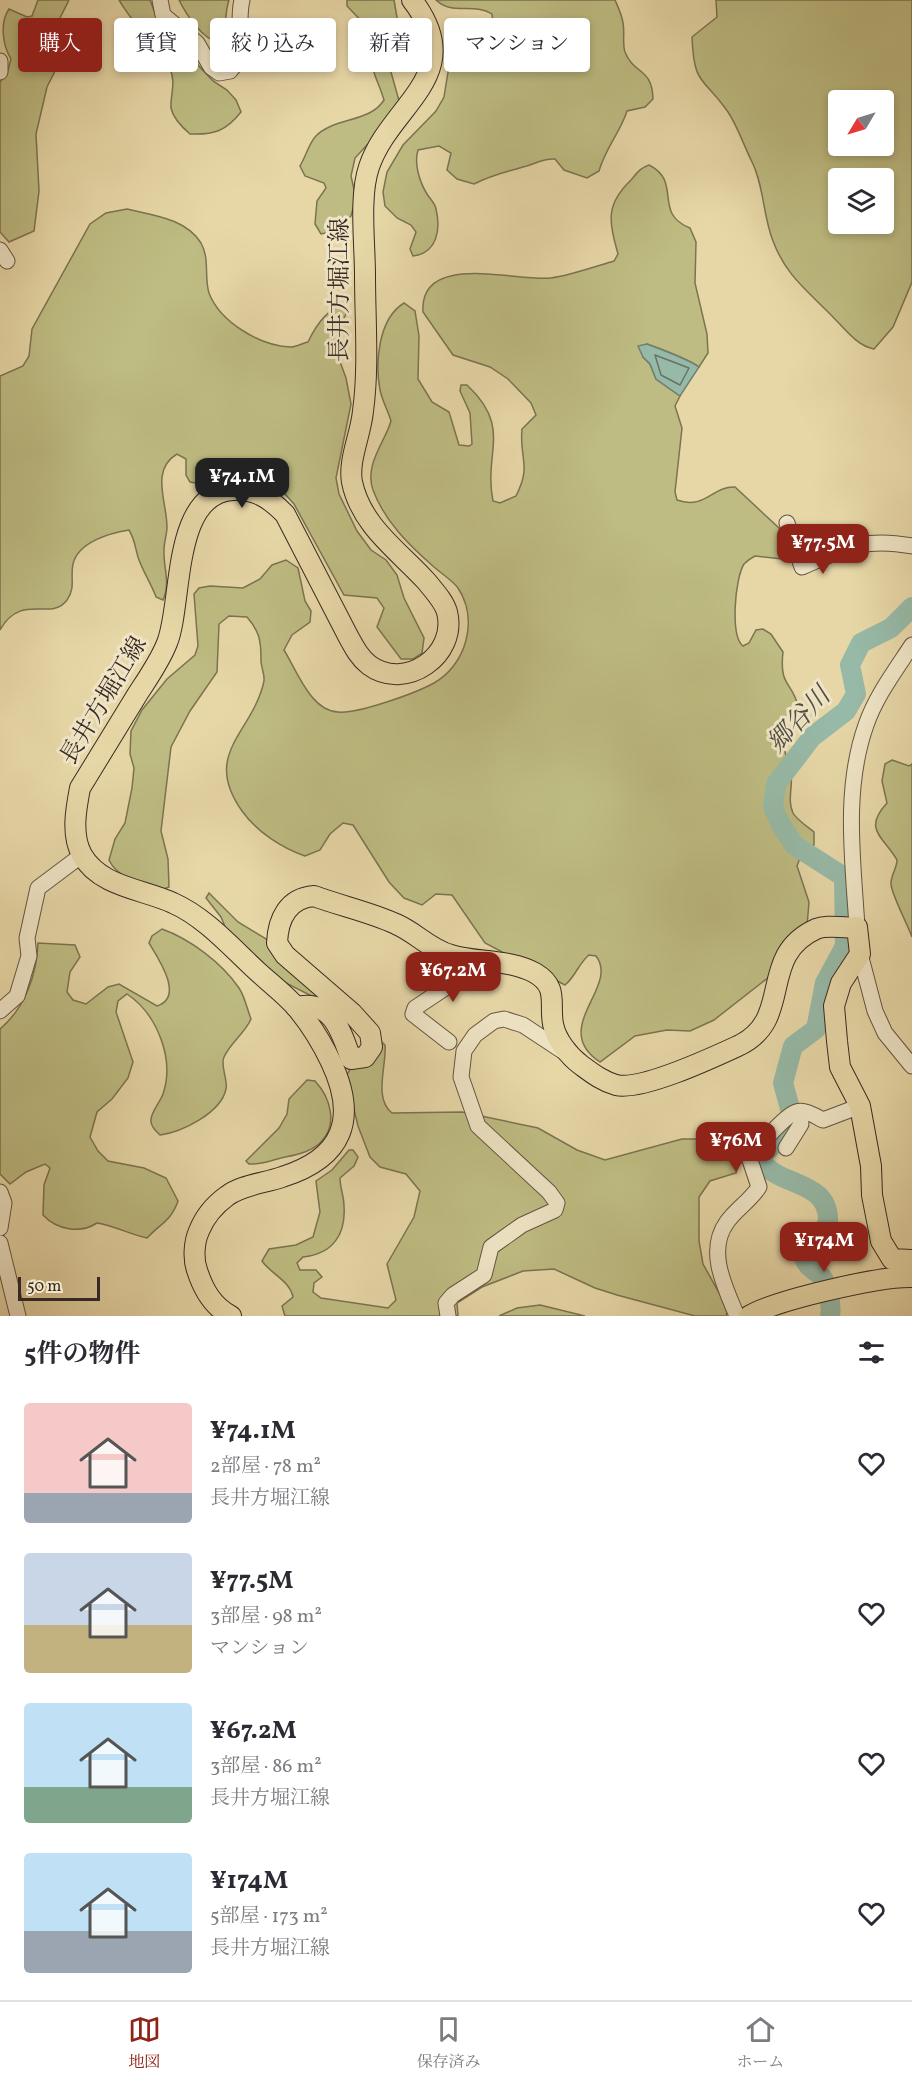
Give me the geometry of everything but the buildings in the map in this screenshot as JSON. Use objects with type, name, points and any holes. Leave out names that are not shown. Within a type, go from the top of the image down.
[{"type":"main road","name":"長井方堀江線","points":[[82,855],[75,828],[80,788],[168,642],[182,556],[191,525],[200,510],[215,495],[228,490],[257,493],[270,500],[285,514],[358,655],[370,666],[397,676],[409,674],[421,668],[443,646],[449,627],[447,610],[421,575],[377,533],[356,496],[352,480],[363,410],[365,202],[369,167],[384,139],[426,82],[431,65],[433,43],[426,24],[412,0]]},
{"type":"main road","points":[[82,855],[102,875],[126,887],[174,903],[210,928],[296,1007],[318,1037],[337,1076],[345,1113],[338,1141],[321,1161],[285,1176],[228,1194],[206,1214],[196,1238],[195,1265],[204,1290],[222,1311],[231,1316]]},
{"type":"main road","points":[[337,1076],[351,1059],[365,1057],[372,1047],[370,1033],[351,1013],[285,955],[277,943],[280,919],[293,903],[303,897],[314,896],[394,923],[418,935],[440,951],[474,960],[522,967],[537,974],[553,994],[553,1026],[569,1056],[601,1080],[630,1086],[690,1067],[743,1043],[767,1019],[776,995],[780,965],[785,956],[816,929],[854,928],[860,954],[841,984],[834,1006],[840,1067],[860,1106],[871,1166],[872,1195],[881,1241],[892,1259],[901,1262],[912,1260]]},
{"type":"main road","points":[[296,1007],[311,1004],[321,1007],[333,1019],[351,1059]]},
{"type":"main road","points":[[749,1316],[774,1305],[880,1280],[912,1277]]},
{"type":"street","points":[[160,0],[163,15],[198,43],[211,67],[219,73],[230,71],[241,54],[238,15],[242,0]]},
{"type":"street","points":[[0,61],[0,72]]},
{"type":"street","points":[[787,523],[802,567],[861,542],[889,541],[912,546]]},
{"type":"street","points":[[854,928],[851,832],[853,781],[858,752],[877,699],[912,645]]},
{"type":"street","points":[[0,1011],[17,996],[29,956],[27,938],[38,888],[82,855]]},
{"type":"street","points":[[860,954],[875,1011],[885,1033],[912,1066]]},
{"type":"street","points":[[448,1041],[413,1014],[415,1008],[448,987],[474,960]]},
{"type":"street","points":[[448,1316],[446,1303],[453,1295],[484,1275],[491,1247],[522,1225],[555,1210],[557,1203],[549,1192],[478,1126],[461,1077],[464,1052],[475,1035],[495,1021],[504,1019],[523,1025],[569,1056]]},
{"type":"street","points":[[737,1316],[719,1269],[719,1235],[727,1221],[759,1187],[750,1160],[754,1151],[777,1130],[785,1118],[799,1112],[811,1114],[823,1120],[860,1106]]},
{"type":"street","points":[[786,1148],[801,1124],[799,1112]]},
{"type":"street","points":[[0,1192],[4,1203],[0,1228]]},
{"type":"street","points":[[0,1243],[18,1316]]},
{"type":"shaded area","points":[[38,0],[69,0],[60,18],[18,18],[18,72],[54,72],[47,87],[36,134],[39,191],[34,231],[9,242],[0,232],[0,82],[7,74],[11,59],[4,40],[3,27],[9,9],[27,17],[32,16]]},
{"type":"shaded area","points":[[119,0],[150,0],[157,18],[131,18]]},
{"type":"shaded area","points":[[179,0],[229,0],[225,18],[210,18],[210,38],[198,28],[198,18],[190,18]]},
{"type":"shaded area","points":[[347,0],[394,0],[397,18],[358,18],[347,6]]},
{"type":"shaded area","points":[[436,0],[615,0],[624,30],[625,52],[633,65],[649,81],[653,99],[645,107],[627,111],[599,171],[587,178],[564,170],[555,159],[550,159],[474,184],[457,179],[447,170],[451,153],[439,146],[418,150],[418,172],[424,189],[435,207],[438,225],[432,245],[421,254],[413,256],[410,249],[416,232],[411,225],[397,218],[385,206],[383,192],[387,172],[403,145],[436,111],[444,97],[448,72],[590,72],[590,18],[492,18],[492,14],[478,9],[442,5]]},
{"type":"shaded area","points":[[716,0],[912,0],[912,282],[893,327],[874,349],[862,344],[846,331],[798,282],[784,264],[770,231],[756,171],[732,118],[701,80],[695,65],[692,37],[717,17]]},
{"type":"shaded area","points":[[198,65],[213,81],[227,90],[236,100],[241,112],[230,124],[219,131],[190,134],[181,126],[171,108],[173,83],[171,73],[198,72]]},
{"type":"shaded area","points":[[374,72],[391,72],[400,104],[388,122],[355,158],[351,176],[356,198],[351,216],[339,230],[321,234],[315,224],[317,201],[326,188],[324,183],[305,176],[300,166],[315,137],[331,126],[370,113],[384,100]]},
{"type":"shaded area","points":[[649,165],[659,172],[664,180],[672,214],[679,222],[690,228],[696,242],[695,283],[707,334],[708,353],[699,367],[647,344],[643,357],[650,364],[656,379],[680,396],[675,406],[682,428],[675,492],[677,500],[695,502],[720,490],[735,487],[779,528],[789,544],[788,553],[782,559],[755,556],[744,564],[736,593],[735,619],[736,631],[743,646],[749,643],[756,630],[763,629],[771,634],[783,652],[784,678],[798,706],[785,722],[782,738],[791,775],[790,803],[795,816],[814,832],[814,845],[800,858],[797,866],[809,902],[807,926],[769,977],[714,1020],[690,1031],[667,1030],[635,1036],[600,1062],[586,1049],[581,1035],[583,1022],[600,981],[601,968],[596,956],[589,955],[565,985],[485,943],[452,895],[436,894],[422,905],[404,898],[389,882],[353,825],[343,823],[330,834],[320,850],[305,856],[270,838],[248,819],[231,791],[227,774],[228,758],[258,699],[264,681],[258,636],[247,617],[229,616],[219,624],[217,672],[190,711],[171,747],[161,831],[168,859],[169,887],[161,890],[132,880],[118,872],[109,860],[115,839],[125,823],[132,788],[134,768],[130,754],[131,731],[142,710],[167,679],[195,655],[198,646],[194,594],[199,588],[210,586],[243,588],[260,579],[272,565],[286,560],[298,568],[305,601],[311,611],[310,622],[292,635],[284,650],[312,697],[328,710],[347,712],[359,710],[401,697],[434,683],[454,665],[466,641],[468,614],[464,601],[456,585],[416,550],[391,523],[378,502],[371,481],[376,454],[391,421],[381,394],[378,367],[380,342],[384,330],[395,310],[404,303],[415,311],[419,336],[418,379],[432,402],[449,412],[459,445],[472,444],[470,413],[460,391],[461,385],[467,385],[481,400],[489,414],[493,428],[491,484],[493,501],[500,503],[516,496],[524,469],[522,429],[536,415],[531,403],[508,379],[490,367],[453,355],[423,312],[426,293],[436,282],[453,275],[494,274],[551,278],[614,261],[618,254],[611,223],[613,206],[623,189],[639,171]]},
{"type":"shaded area","points":[[127,209],[167,219],[186,228],[194,235],[204,249],[209,293],[214,304],[232,323],[254,337],[279,346],[291,347],[308,342],[323,318],[333,309],[345,303],[347,312],[339,329],[335,348],[346,378],[351,404],[336,478],[339,494],[357,531],[371,550],[386,560],[397,575],[404,598],[424,638],[422,653],[413,659],[401,659],[377,627],[384,608],[377,598],[344,595],[294,504],[274,482],[242,476],[201,484],[190,482],[186,475],[186,459],[177,454],[164,469],[162,478],[167,527],[164,556],[167,581],[163,600],[156,597],[129,530],[104,536],[81,550],[73,564],[70,596],[60,606],[53,609],[17,612],[0,630],[0,376],[23,366],[29,356],[32,329],[90,224],[106,213]]},
{"type":"shaded area","points":[[892,760],[909,766],[912,764],[912,937],[891,887],[897,860],[876,827],[876,820],[887,803],[882,781],[885,764]]},
{"type":"shaded area","points":[[209,893],[238,922],[268,940],[339,1010],[280,980],[226,929],[221,917],[206,898]]},
{"type":"shaded area","points":[[162,929],[194,945],[224,970],[241,992],[251,1019],[224,1057],[226,1089],[217,1106],[199,1120],[179,1130],[160,1135],[151,1119],[163,1094],[166,1080],[167,1066],[161,1038],[155,1025],[138,1003],[127,994],[118,1001],[116,1012],[133,1062],[128,1078],[112,1099],[97,1112],[90,1137],[98,1151],[108,1161],[144,1168],[166,1178],[178,1201],[169,1218],[147,1238],[97,1223],[76,1229],[62,1227],[43,1215],[44,1185],[50,1168],[45,1164],[26,1172],[10,1184],[0,1174],[0,1029],[9,1021],[28,990],[35,967],[38,943],[75,945],[80,957],[70,972],[67,992],[73,1000],[86,1004],[108,987],[119,984],[157,1006],[165,1001],[169,994],[169,986],[163,967],[149,943],[152,936]]},
{"type":"shaded area","points":[[380,1040],[385,1045],[383,1099],[386,1107],[392,1113],[462,1112],[538,1128],[577,1150],[605,1160],[682,1139],[714,1139],[735,1147],[741,1158],[736,1173],[710,1181],[699,1197],[699,1241],[703,1264],[728,1309],[726,1316],[695,1316],[617,1295],[595,1288],[554,1269],[523,1271],[482,1287],[457,1303],[458,1316],[285,1316],[282,1306],[293,1297],[291,1291],[262,1261],[269,1249],[296,1245],[313,1237],[320,1212],[316,1181],[332,1170],[349,1150],[353,1150],[358,1157],[354,1166],[340,1178],[344,1216],[340,1234],[330,1247],[322,1252],[303,1257],[297,1263],[300,1270],[316,1270],[322,1277],[314,1283],[313,1292],[321,1298],[388,1308],[396,1300],[387,1264],[414,1217],[420,1191],[406,1174],[380,1167],[370,1157],[358,1126],[346,1076],[353,1065]]},
{"type":"shaded area","points":[[307,1080],[315,1081],[328,1103],[331,1120],[326,1136],[316,1146],[296,1155],[249,1164],[246,1161],[279,1128],[287,1114],[289,1099]]},
{"type":"shaded area","points":[[540,1305],[585,1316],[499,1316],[517,1308]]},
{"type":"water","points":[[647,344],[699,367],[680,396],[656,379],[650,364],[643,357],[638,346]]},
{"type":"waterway","name":"郷谷川","points":[[830,1316],[830,1300],[823,1278],[809,1266],[804,1258],[813,1240],[828,1224],[827,1209],[821,1198],[812,1191],[778,1175],[760,1158],[794,1123],[783,1083],[793,1046],[816,1029],[825,983],[845,946],[844,877],[794,845],[773,807],[776,784],[812,737],[846,711],[856,694],[850,665],[861,643],[891,628],[912,607]]}]
